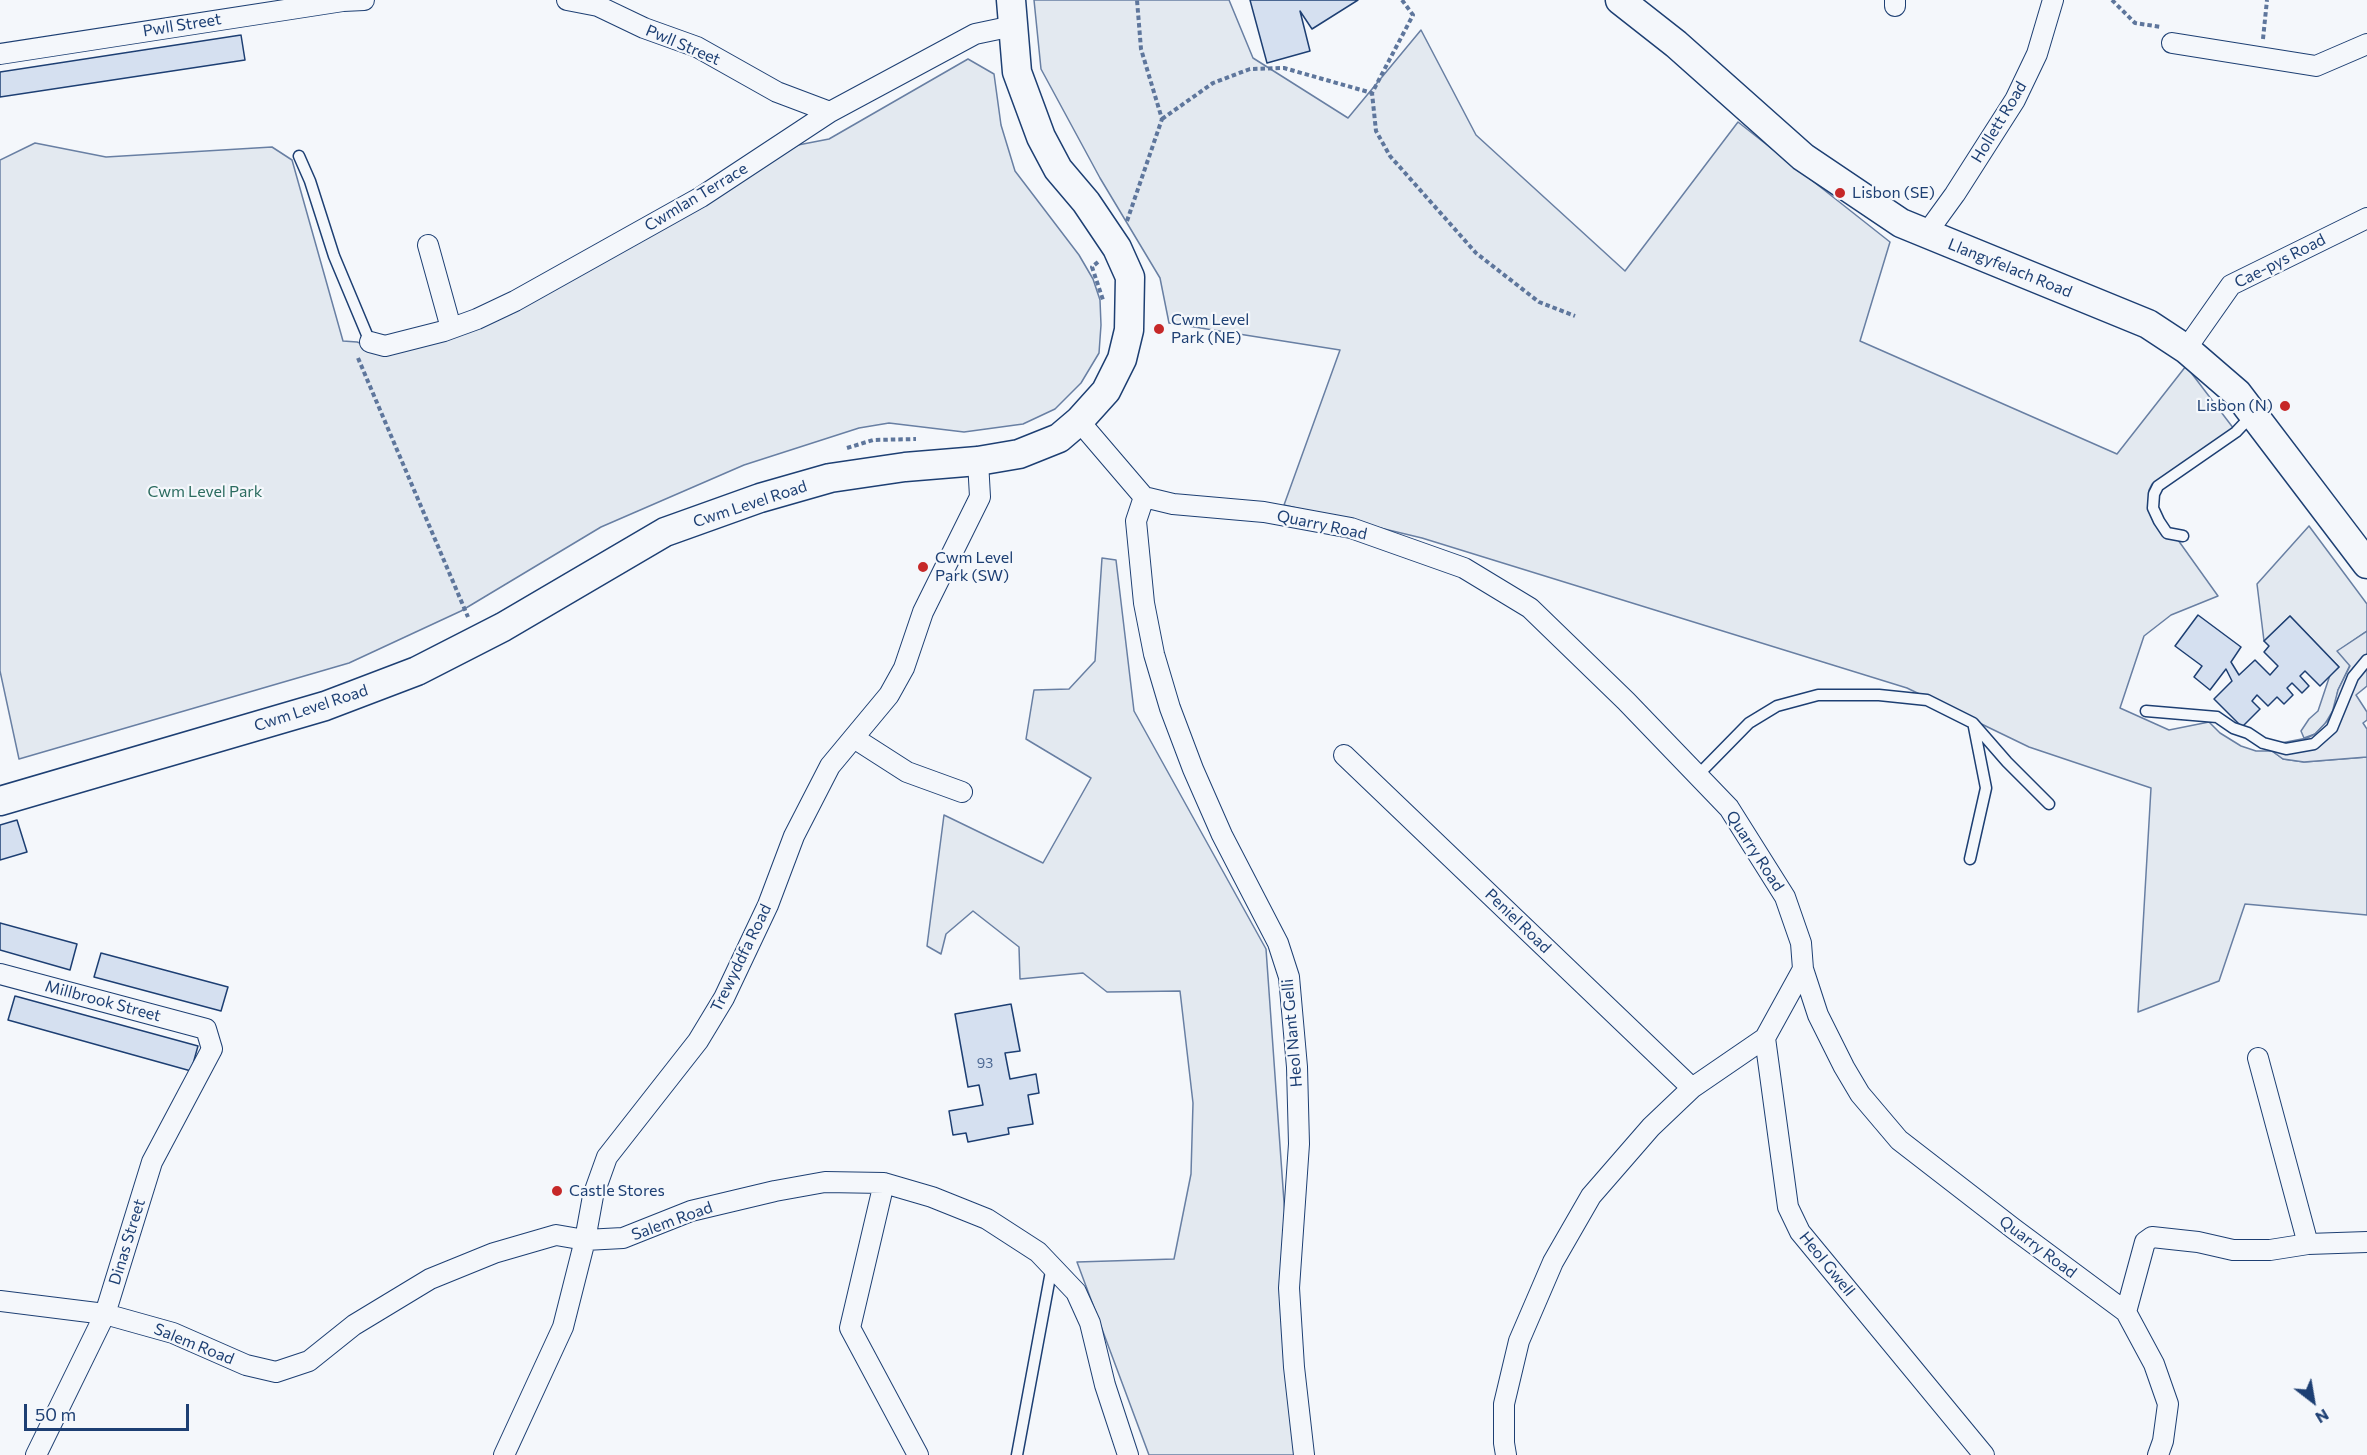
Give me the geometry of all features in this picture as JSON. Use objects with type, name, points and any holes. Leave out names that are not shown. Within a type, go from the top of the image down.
[{"type":"street","name":"Pwll Street","points":[[0,54],[343,1],[364,0]]},
{"type":"street","name":"Pwll Street","points":[[567,0],[598,6],[644,28],[697,47],[777,92],[830,112]]},
{"type":"street","name":"Llangyfelach Road","points":[[1620,0],[1676,44],[1803,157],[1901,223],[2148,324],[2186,349],[2237,393],[2367,564]]},
{"type":"street","name":"Hollett Road","points":[[1926,234],[1955,194],[2015,100],[2037,54],[2053,0]]},
{"type":"street","name":"Cwmlan Terrace","points":[[370,342],[385,346],[451,328],[477,319],[515,301],[701,197],[830,112],[1012,13]]},
{"type":"street","name":"Cwm Level Road","points":[[0,801],[325,706],[417,671],[503,627],[666,532],[749,502],[830,478],[1019,454],[1059,438],[1079,422],[1106,391],[1122,359],[1129,330],[1130,277],[1117,248],[1086,202],[1058,169],[1041,137],[1017,72],[1012,13]]},
{"type":"street","points":[[2172,43],[2316,66],[2367,44]]},
{"type":"street","name":"Cae-pys Road","points":[[2186,349],[2231,285],[2367,218]]},
{"type":"street","points":[[428,245],[451,328]]},
{"type":"street","points":[[1079,422],[1144,497]]},
{"type":"street","name":"Trewyddfa Road","points":[[504,1455],[563,1327],[585,1240],[592,1196],[608,1157],[698,1041],[724,998],[768,905],[794,836],[830,766],[889,695],[904,668],[923,612],[980,497],[978,461]]},
{"type":"street","name":"Quarry Road","points":[[1144,497],[1173,504],[1264,512],[1351,528],[1464,568],[1530,608],[1626,701],[1729,808],[1785,897],[1801,943],[1803,969],[1818,1015],[1860,1094],[1899,1140],[2013,1229],[2126,1312],[2154,1364],[2168,1404],[2163,1441],[2158,1455]]},
{"type":"street","name":"Heol Nant Gelli","points":[[1144,497],[1136,521],[1144,603],[1154,654],[1170,708],[1193,769],[1222,835],[1278,943],[1289,977],[1297,1066],[1299,1144],[1289,1288],[1294,1368],[1304,1455]]},
{"type":"street","points":[[854,738],[907,772],[962,792]]},
{"type":"street","name":"Peniel Road","points":[[1344,755],[1692,1088]]},
{"type":"street","points":[[1506,1455],[1504,1404],[1519,1341],[1553,1262],[1591,1196],[1651,1127],[1692,1088],[1765,1038],[1803,969]]},
{"type":"street","name":"Millbrook Street","points":[[0,974],[206,1029]]},
{"type":"street","name":"Dinas Street","points":[[36,1455],[105,1314],[152,1162],[212,1049],[206,1029]]},
{"type":"street","name":"Heol Gwell","points":[[1765,1038],[1788,1207],[1800,1232],[1984,1455]]},
{"type":"street","points":[[2258,1058],[2308,1244]]},
{"type":"street","name":"Salem Road","points":[[0,1301],[105,1314],[173,1332],[246,1365],[276,1372],[309,1361],[354,1325],[430,1279],[494,1253],[556,1235],[585,1240],[623,1239],[691,1211],[825,1182],[884,1183],[932,1197],[987,1219],[1038,1252],[1052,1266],[1076,1293],[1090,1323],[1128,1455]]},
{"type":"street","points":[[884,1183],[850,1328],[918,1455]]},
{"type":"street","points":[[2126,1312],[2145,1242],[2152,1237],[2198,1242],[2232,1250],[2270,1250],[2308,1244],[2367,1242]]},
{"type":"lane","points":[[299,156],[310,181],[334,256],[370,342]]},
{"type":"lane","points":[[2183,536],[2167,533],[2158,521],[2153,508],[2154,494],[2158,486],[2236,432],[2253,414]]},
{"type":"lane","points":[[2146,711],[2217,717],[2233,729],[2248,733],[2263,743],[2286,749],[2314,744],[2332,728],[2353,677],[2367,660]]},
{"type":"lane","points":[[1697,776],[1749,723],[1777,706],[1818,695],[1879,695],[1927,700],[1973,723],[2007,762],[2049,804]]},
{"type":"lane","points":[[1970,859],[1986,788],[1973,723]]},
{"type":"lane","points":[[1017,1455],[1052,1266]]},
{"type":"path","points":[[1137,0],[1140,49],[1162,118]]},
{"type":"path","points":[[1402,0],[1413,15],[1372,93],[1376,131],[1390,156],[1476,254],[1539,302],[1575,316]]},
{"type":"path","points":[[2112,0],[2135,23],[2162,27],[2172,43]]},
{"type":"path","points":[[2262,57],[2267,0]]},
{"type":"path","points":[[1117,248],[1162,118],[1213,83],[1250,69],[1284,68],[1372,93]]},
{"type":"path","points":[[360,320],[354,348],[477,640]]},
{"type":"green space","points":[[1034,0],[1229,0],[1253,58],[1348,118],[1421,30],[1476,135],[1625,271],[1738,122],[1890,242],[1860,341],[2117,454],[2186,366],[2234,429],[2152,484],[2149,490],[2151,512],[2178,540],[2218,596],[2171,615],[2144,636],[2120,708],[2169,730],[2209,722],[2220,733],[2241,746],[2256,751],[2272,751],[2283,759],[2304,762],[2367,757],[2367,915],[2245,904],[2219,981],[2138,1012],[2151,788],[2029,747],[1907,688],[1422,538],[1284,505],[1340,350],[1169,323],[1160,278],[1100,178],[1041,69]]},
{"type":"green space","name":"Cwm Level Park","points":[[968,59],[994,74],[1001,125],[1015,171],[1079,255],[1093,279],[1100,300],[1099,353],[1081,383],[1055,409],[1023,424],[964,432],[889,423],[859,428],[744,465],[601,527],[461,611],[349,663],[19,759],[0,671],[0,160],[35,143],[106,157],[272,147],[292,160],[343,341],[357,342],[389,353],[672,220],[798,145],[829,139]]},
{"type":"green space","points":[[2309,526],[2367,604],[2367,631],[2338,651],[2350,665],[2338,690],[2335,707],[2325,724],[2315,734],[2304,738],[2301,731],[2318,711],[2330,675],[2339,667],[2290,616],[2264,641],[2257,584]]},
{"type":"green space","points":[[1102,558],[1116,560],[1134,711],[1266,949],[1302,1455],[1149,1455],[1077,1262],[1174,1259],[1191,1174],[1193,1103],[1180,991],[1107,992],[1083,973],[1020,979],[1019,947],[973,911],[946,934],[941,954],[927,946],[944,815],[1043,863],[1091,778],[1026,739],[1034,690],[1069,689],[1095,661]]},
{"type":"shaded area","points":[[2367,631],[2367,686],[2356,695],[2367,712],[2367,720],[2363,723],[2367,729],[2367,757],[2304,762],[2283,759],[2272,751],[2276,744],[2307,738],[2315,734],[2331,717],[2338,690],[2350,666],[2337,651]]},
{"type":"building","points":[[1250,0],[1358,0],[1312,29],[1300,11],[1310,51],[1267,63]]},
{"type":"building","points":[[241,35],[245,60],[0,97],[0,72]]},
{"type":"building","points":[[2198,615],[2241,647],[2231,662],[2239,675],[2255,660],[2270,675],[2278,666],[2264,652],[2269,646],[2264,641],[2290,616],[2339,667],[2320,686],[2305,671],[2300,676],[2309,686],[2302,693],[2292,683],[2287,688],[2293,695],[2284,704],[2277,697],[2268,706],[2257,695],[2252,701],[2260,709],[2242,727],[2214,699],[2232,681],[2226,669],[2210,690],[2194,677],[2202,666],[2175,646]]},
{"type":"building","points":[[17,820],[27,852],[0,860],[0,825]]},
{"type":"building","points":[[0,923],[77,944],[70,970],[0,950]]},
{"type":"building","points":[[101,953],[228,987],[221,1011],[94,977]]},
{"type":"building","points":[[15,996],[198,1046],[191,1071],[8,1020]]},
{"type":"building","points":[[1011,1004],[1020,1051],[1005,1053],[1010,1079],[1036,1074],[1039,1093],[1028,1095],[1033,1124],[1008,1128],[1009,1134],[968,1142],[966,1133],[953,1135],[949,1111],[983,1105],[979,1085],[968,1087],[955,1014]]},
{"type":"place","name":"Lisbon (SE)","points":[[1840,193]]},
{"type":"place","name":"Cwm Level Park (NE)","points":[[1159,329]]},
{"type":"place","name":"Lisbon (N)","points":[[2285,406]]},
{"type":"place","name":"Cwm Level Park (SW)","points":[[923,567]]},
{"type":"place","name":"Castle Stores","points":[[557,1191]]}]
